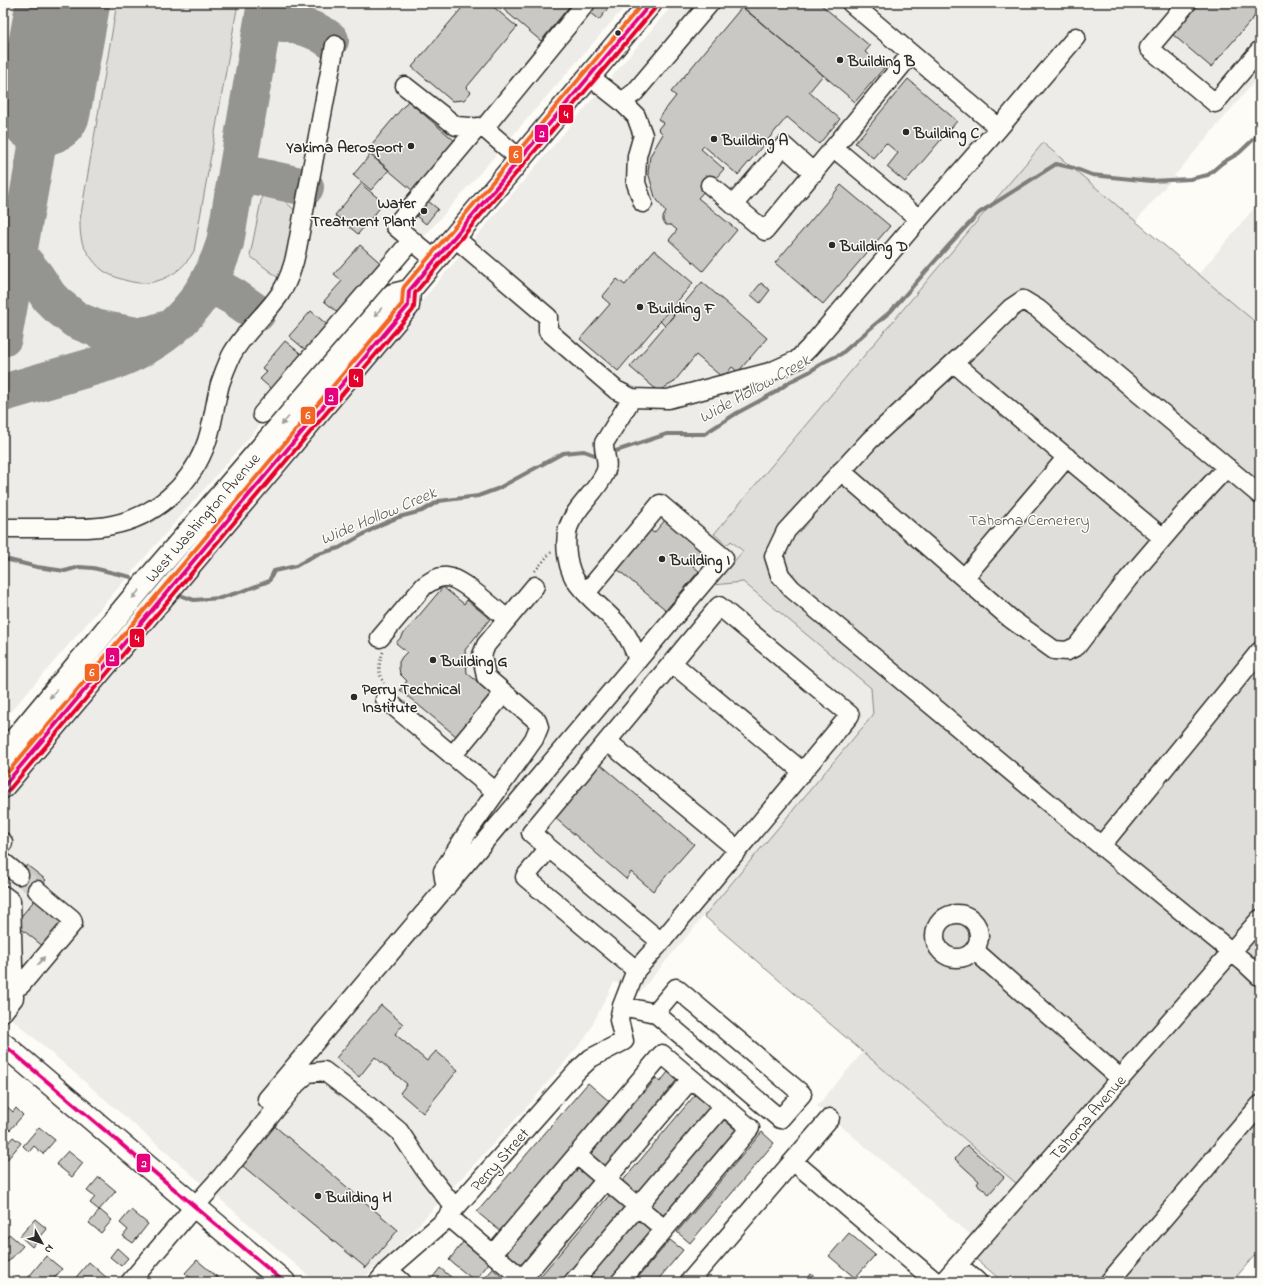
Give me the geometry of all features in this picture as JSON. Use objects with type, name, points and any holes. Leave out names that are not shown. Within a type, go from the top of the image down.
[{"type":"main road","name":"West Washington Avenue","points":[[3,754],[152,576],[393,295],[409,291],[651,3]]},
{"type":"main road","name":"West Washington Avenue","points":[[3,787],[408,306],[409,291]]},
{"type":"main road","points":[[3,1044],[284,1282]]},
{"type":"street","points":[[435,260],[395,226],[586,3]]},
{"type":"street","points":[[622,102],[635,92],[710,3]]},
{"type":"street","points":[[851,3],[999,128]]},
{"type":"street","points":[[1187,3],[1149,48],[1215,103],[1260,50]]},
{"type":"street","points":[[454,237],[548,317],[548,331],[616,390],[632,398],[668,400],[770,372],[797,360],[809,348],[919,218],[999,128],[1076,37]]},
{"type":"street","points":[[3,528],[97,528],[127,521],[141,516],[168,499],[189,476],[197,464],[210,435],[220,383],[225,368],[241,341],[279,295],[292,270],[334,45]]},
{"type":"street","points":[[710,185],[765,231],[912,54]]},
{"type":"street","points":[[589,76],[622,102],[636,116],[643,135],[637,156],[636,183],[643,203]]},
{"type":"street","points":[[405,86],[456,126],[481,127],[520,158]]},
{"type":"street","points":[[733,205],[784,146],[814,173]]},
{"type":"street","points":[[834,148],[919,218]]},
{"type":"street","points":[[262,414],[412,240]]},
{"type":"street","points":[[1260,495],[1038,309],[1023,300],[1011,308],[870,440],[786,531],[774,556],[780,575],[798,594],[1101,846],[1244,962],[1260,977]]},
{"type":"street","points":[[954,363],[1164,538]]},
{"type":"street","points":[[632,398],[604,443],[606,472],[572,518],[566,544],[570,569],[577,583],[622,630],[629,640],[638,660]]},
{"type":"street","points":[[964,578],[1067,457]]},
{"type":"street","points":[[842,471],[1011,618],[1054,650],[1067,651],[1076,646],[1128,579],[1227,467]]},
{"type":"street","points":[[277,1107],[267,1098],[724,558],[660,504],[586,592]]},
{"type":"street","points":[[380,638],[424,586],[433,580],[446,576],[457,579],[507,619]]},
{"type":"street","points":[[446,888],[443,871],[469,830],[534,739],[539,727],[537,721],[486,677],[482,655],[486,645],[535,586]]},
{"type":"street","points":[[655,1013],[676,988],[802,1094],[780,1119],[655,1013],[622,1006],[636,970],[661,942],[850,715],[719,606],[531,833],[661,942]]},
{"type":"street","points":[[1101,846],[1257,661]]},
{"type":"street","points":[[672,663],[803,772]]},
{"type":"street","points":[[452,756],[504,693]]},
{"type":"street","points":[[385,699],[496,792]]},
{"type":"street","points":[[607,741],[738,850]]},
{"type":"street","points":[[549,848],[525,877],[636,970]]},
{"type":"street","points":[[3,862],[19,875]]},
{"type":"street","points":[[8,983],[21,985],[73,923],[72,919],[38,890]]},
{"type":"street","points":[[3,895],[11,902],[8,983],[14,998],[3,1012]]},
{"type":"street","name":"Tahoma Avenue","points":[[944,1282],[1260,919]]},
{"type":"street","points":[[974,950],[1121,1079]]},
{"type":"street","name":"Perry Street","points":[[383,1276],[442,1223],[577,1071],[591,1058],[624,1041],[618,1020],[622,1006]]},
{"type":"street","points":[[493,1254],[662,1054],[750,1128],[620,1282]]},
{"type":"street","points":[[130,1282],[222,1176],[296,1084],[308,1073],[324,1071],[399,1131],[452,1212],[493,1254],[524,1280],[691,1079]]},
{"type":"street","points":[[1109,1282],[1260,1105]]},
{"type":"street","points":[[573,1282],[723,1106]]},
{"type":"street","points":[[689,1282],[830,1118]]},
{"type":"street","points":[[576,1155],[664,1229]]},
{"type":"street","points":[[793,1161],[936,1282]]},
{"type":"street","points":[[958,1265],[978,1282]]},
{"type":"street","points":[[383,1276],[402,1282]]},
{"type":"path","points":[[380,638],[387,644],[380,662],[379,670],[381,680],[391,692],[385,699]]},
{"type":"shaded area","points":[[3,3],[628,3],[3,720]]},
{"type":"shaded area","name":"Perry Technical Institute","points":[[674,3],[1260,3],[1260,75],[1136,221],[1043,143],[714,534],[727,545],[731,541],[743,551],[715,585],[743,582],[871,688],[873,715],[639,993],[614,982],[586,1037],[526,1108],[405,1239],[361,1282],[316,1282],[3,1011],[3,804],[176,591]]},
{"type":"shaded area","points":[[1260,201],[1260,326],[1199,274]]},
{"type":"shaded area","points":[[863,1052],[1017,1183],[972,1236],[817,1106]]},
{"type":"green space","points":[[117,3],[238,3],[194,251],[175,273],[155,282],[148,283],[137,283],[123,280],[105,272],[93,260],[85,248],[80,234],[80,220]]},
{"type":"green space","name":"Tahoma Cemetery","points":[[1043,143],[1260,326],[1260,1249],[1232,1282],[1003,1282],[976,1259],[1030,1195],[704,916],[873,715],[871,688],[743,582],[714,585],[743,551],[731,541],[727,545],[714,534]]},
{"type":"green space","points":[[271,192],[276,193],[302,217],[281,280],[250,256],[262,196]]},
{"type":"building","points":[[466,3],[489,3],[517,27],[466,88],[471,92],[464,100],[452,101],[412,67]]},
{"type":"building","points":[[496,3],[572,3],[541,41]]},
{"type":"building","points":[[596,3],[612,3],[599,20],[589,12]]},
{"type":"building","name":"Building B","points":[[738,3],[819,3],[870,46],[865,52],[884,68],[855,102]]},
{"type":"building","points":[[1198,3],[1260,3],[1260,10],[1211,67],[1172,34]]},
{"type":"building","name":"Building A","points":[[742,7],[823,75],[809,92],[840,119],[819,144],[787,117],[738,175],[704,146],[701,149],[724,169],[698,198],[737,230],[703,271],[669,240],[677,230],[671,225],[666,225],[663,221],[663,217],[666,212],[655,197],[648,172],[650,156],[663,134],[658,129],[663,123],[658,119],[676,96],[671,92]]},
{"type":"building","name":"Building C","points":[[908,79],[957,121],[905,182],[887,167],[898,153],[886,143],[873,158],[855,143]]},
{"type":"building","name":"Yakima Aerosport","points":[[408,101],[455,141],[413,191],[366,151]]},
{"type":"building","points":[[371,154],[389,170],[371,190],[353,175]]},
{"type":"building","points":[[361,184],[384,203],[358,234],[335,215]]},
{"type":"building","name":"Building D","points":[[841,185],[890,226],[823,304],[775,263]]},
{"type":"building","name":"Water Treatment Plant","points":[[423,197],[438,209],[426,224],[411,212]]},
{"type":"building","points":[[360,245],[385,267],[342,316],[324,301],[342,281],[334,274]]},
{"type":"building","name":"Building F","points":[[654,250],[693,283],[618,371],[580,339],[610,304],[602,297],[617,279],[625,285]]},
{"type":"building","points":[[702,282],[767,338],[738,372],[732,367],[723,378],[696,355],[673,383],[658,391],[630,367]]},
{"type":"building","points":[[761,283],[770,290],[760,303],[751,295]]},
{"type":"building","points":[[311,311],[331,328],[309,353],[289,336]]},
{"type":"building","points":[[669,311],[674,315],[665,326],[660,321]]},
{"type":"building","points":[[285,341],[305,357],[275,392],[260,379],[267,372],[262,368]]},
{"type":"building","name":"Building I","points":[[666,519],[705,552],[693,566],[699,571],[666,610],[617,569],[650,530],[654,533]]},
{"type":"building","name":"Building G","points":[[443,587],[464,604],[467,600],[490,619],[465,650],[467,673],[491,693],[456,736],[400,690],[407,681],[400,674],[399,662],[407,652],[396,643]]},
{"type":"building","points":[[599,763],[694,844],[653,891],[631,872],[626,879],[553,816]]},
{"type":"building","points":[[27,865],[46,880],[35,893],[16,878]]},
{"type":"building","points":[[37,897],[66,919],[44,947],[19,927],[19,919]]},
{"type":"building","points":[[381,1005],[403,1024],[395,1034],[427,1061],[436,1051],[458,1070],[423,1113],[400,1093],[407,1084],[375,1057],[359,1077],[336,1058]]},
{"type":"building","points":[[668,1072],[678,1081],[604,1169],[586,1154],[641,1090],[644,1093],[656,1078],[660,1082]]},
{"type":"building","points":[[588,1083],[610,1102],[500,1231],[477,1212]]},
{"type":"building","points":[[695,1095],[710,1107],[636,1196],[621,1183]]},
{"type":"building","points":[[3,1103],[13,1112],[16,1108],[23,1115],[10,1130],[3,1124]]},
{"type":"building","points":[[722,1118],[737,1131],[662,1218],[647,1206]]},
{"type":"building","name":"Building H","points":[[271,1123],[398,1230],[366,1268],[238,1162]]},
{"type":"building","points":[[39,1127],[55,1140],[43,1154],[34,1146],[29,1152],[23,1146]]},
{"type":"building","points":[[762,1132],[774,1143],[690,1243],[677,1232]]},
{"type":"building","points":[[13,1137],[21,1143],[6,1161],[3,1159],[3,1149]]},
{"type":"building","points":[[967,1145],[1004,1177],[989,1194],[977,1184],[979,1181],[955,1159]]},
{"type":"building","points":[[68,1151],[83,1163],[72,1177],[56,1164]]},
{"type":"building","points":[[578,1163],[596,1178],[520,1266],[503,1251]]},
{"type":"building","points":[[99,1177],[116,1191],[99,1210],[90,1203],[95,1197],[87,1191]]},
{"type":"building","points":[[612,1192],[627,1205],[561,1282],[540,1282],[537,1280]]},
{"type":"building","points":[[100,1210],[112,1220],[101,1233],[89,1223]]},
{"type":"building","points":[[131,1210],[148,1224],[133,1243],[123,1236],[128,1230],[120,1223]]},
{"type":"building","points":[[639,1215],[654,1228],[608,1282],[582,1282]]},
{"type":"building","points":[[35,1219],[47,1229],[32,1247],[20,1236]]},
{"type":"building","points":[[849,1233],[875,1255],[855,1278],[829,1256]]},
{"type":"building","points":[[9,1234],[23,1246],[8,1262],[3,1258],[3,1238],[5,1239]]},
{"type":"building","points":[[670,1240],[683,1250],[656,1282],[634,1282]]},
{"type":"building","points":[[463,1242],[489,1263],[475,1281],[449,1260]]},
{"type":"building","points":[[117,1248],[128,1258],[121,1266],[110,1257]]},
{"type":"building","points":[[46,1256],[62,1269],[51,1282],[31,1282],[27,1279]]},
{"type":"building","points":[[197,1260],[223,1282],[195,1282],[185,1273]]},
{"type":"building","points":[[89,1262],[108,1279],[105,1282],[72,1282]]},
{"type":"building","points":[[440,1268],[457,1282],[429,1282]]},
{"type":"building","points":[[493,1269],[508,1282],[481,1282]]},
{"type":"building","points":[[811,1274],[820,1282],[804,1282]]},
{"type":"waterway","name":"Wide Hollow Creek","points":[[610,453],[667,434],[704,434],[737,413],[774,393],[791,381],[841,354],[891,311],[979,213],[1056,164],[1074,168],[1092,175],[1151,181],[1190,179],[1208,175],[1222,163],[1239,153],[1260,133]]},
{"type":"waterway","name":"Wide Hollow Creek","points":[[182,596],[194,600],[220,598],[243,591],[269,581],[274,571],[296,566],[315,555],[339,548],[380,525],[399,517],[422,511],[439,501],[478,496],[497,489],[563,453],[584,451],[600,457],[601,456]]},
{"type":"waterway","name":"Wide Hollow Creek","points":[[3,560],[65,571],[79,567],[93,568],[131,577]]},
{"type":"taxiway","points":[[3,393],[116,360],[137,351],[171,328],[185,315],[197,300],[208,283],[225,243],[266,3]]},
{"type":"taxiway","points":[[264,20],[307,28],[330,40]]},
{"type":"taxiway","points":[[3,338],[44,108]]},
{"type":"taxiway","points":[[237,172],[305,187]]},
{"type":"taxiway","points":[[9,244],[36,277],[49,297],[76,320],[98,329],[137,336],[165,330]]},
{"type":"taxiway","points":[[209,283],[234,297],[257,313]]},
{"type":"runway","points":[[44,108],[63,3]]},
{"type":"tunnel","points":[[19,875],[37,890]]},
{"type":"transit line","name":"6","points":[[3,778],[402,304],[404,287],[643,3]]},
{"type":"transit line","name":"2","points":[[3,787],[408,306],[409,291],[651,3]]},
{"type":"transit line","name":"4","points":[[8,791],[413,310],[415,293],[656,7]]},
{"type":"transit line","name":"2","points":[[3,1044],[284,1282]]},
{"type":"place","name":"Building B","points":[[840,60]]},
{"type":"place","name":"Building C","points":[[906,132]]},
{"type":"place","name":"Building A","points":[[714,139]]},
{"type":"place","name":"Yakima Aerosport","points":[[411,146]]},
{"type":"place","name":"Water Treatment Plant","points":[[424,211]]},
{"type":"place","name":"Building D","points":[[832,245]]},
{"type":"place","name":"Building F","points":[[640,307]]},
{"type":"place","name":"Building I","points":[[662,559]]},
{"type":"place","name":"Building G","points":[[433,660]]},
{"type":"place","name":"Perry Technical Institute","points":[[354,697]]},
{"type":"place","name":"Building H","points":[[318,1196]]}]
